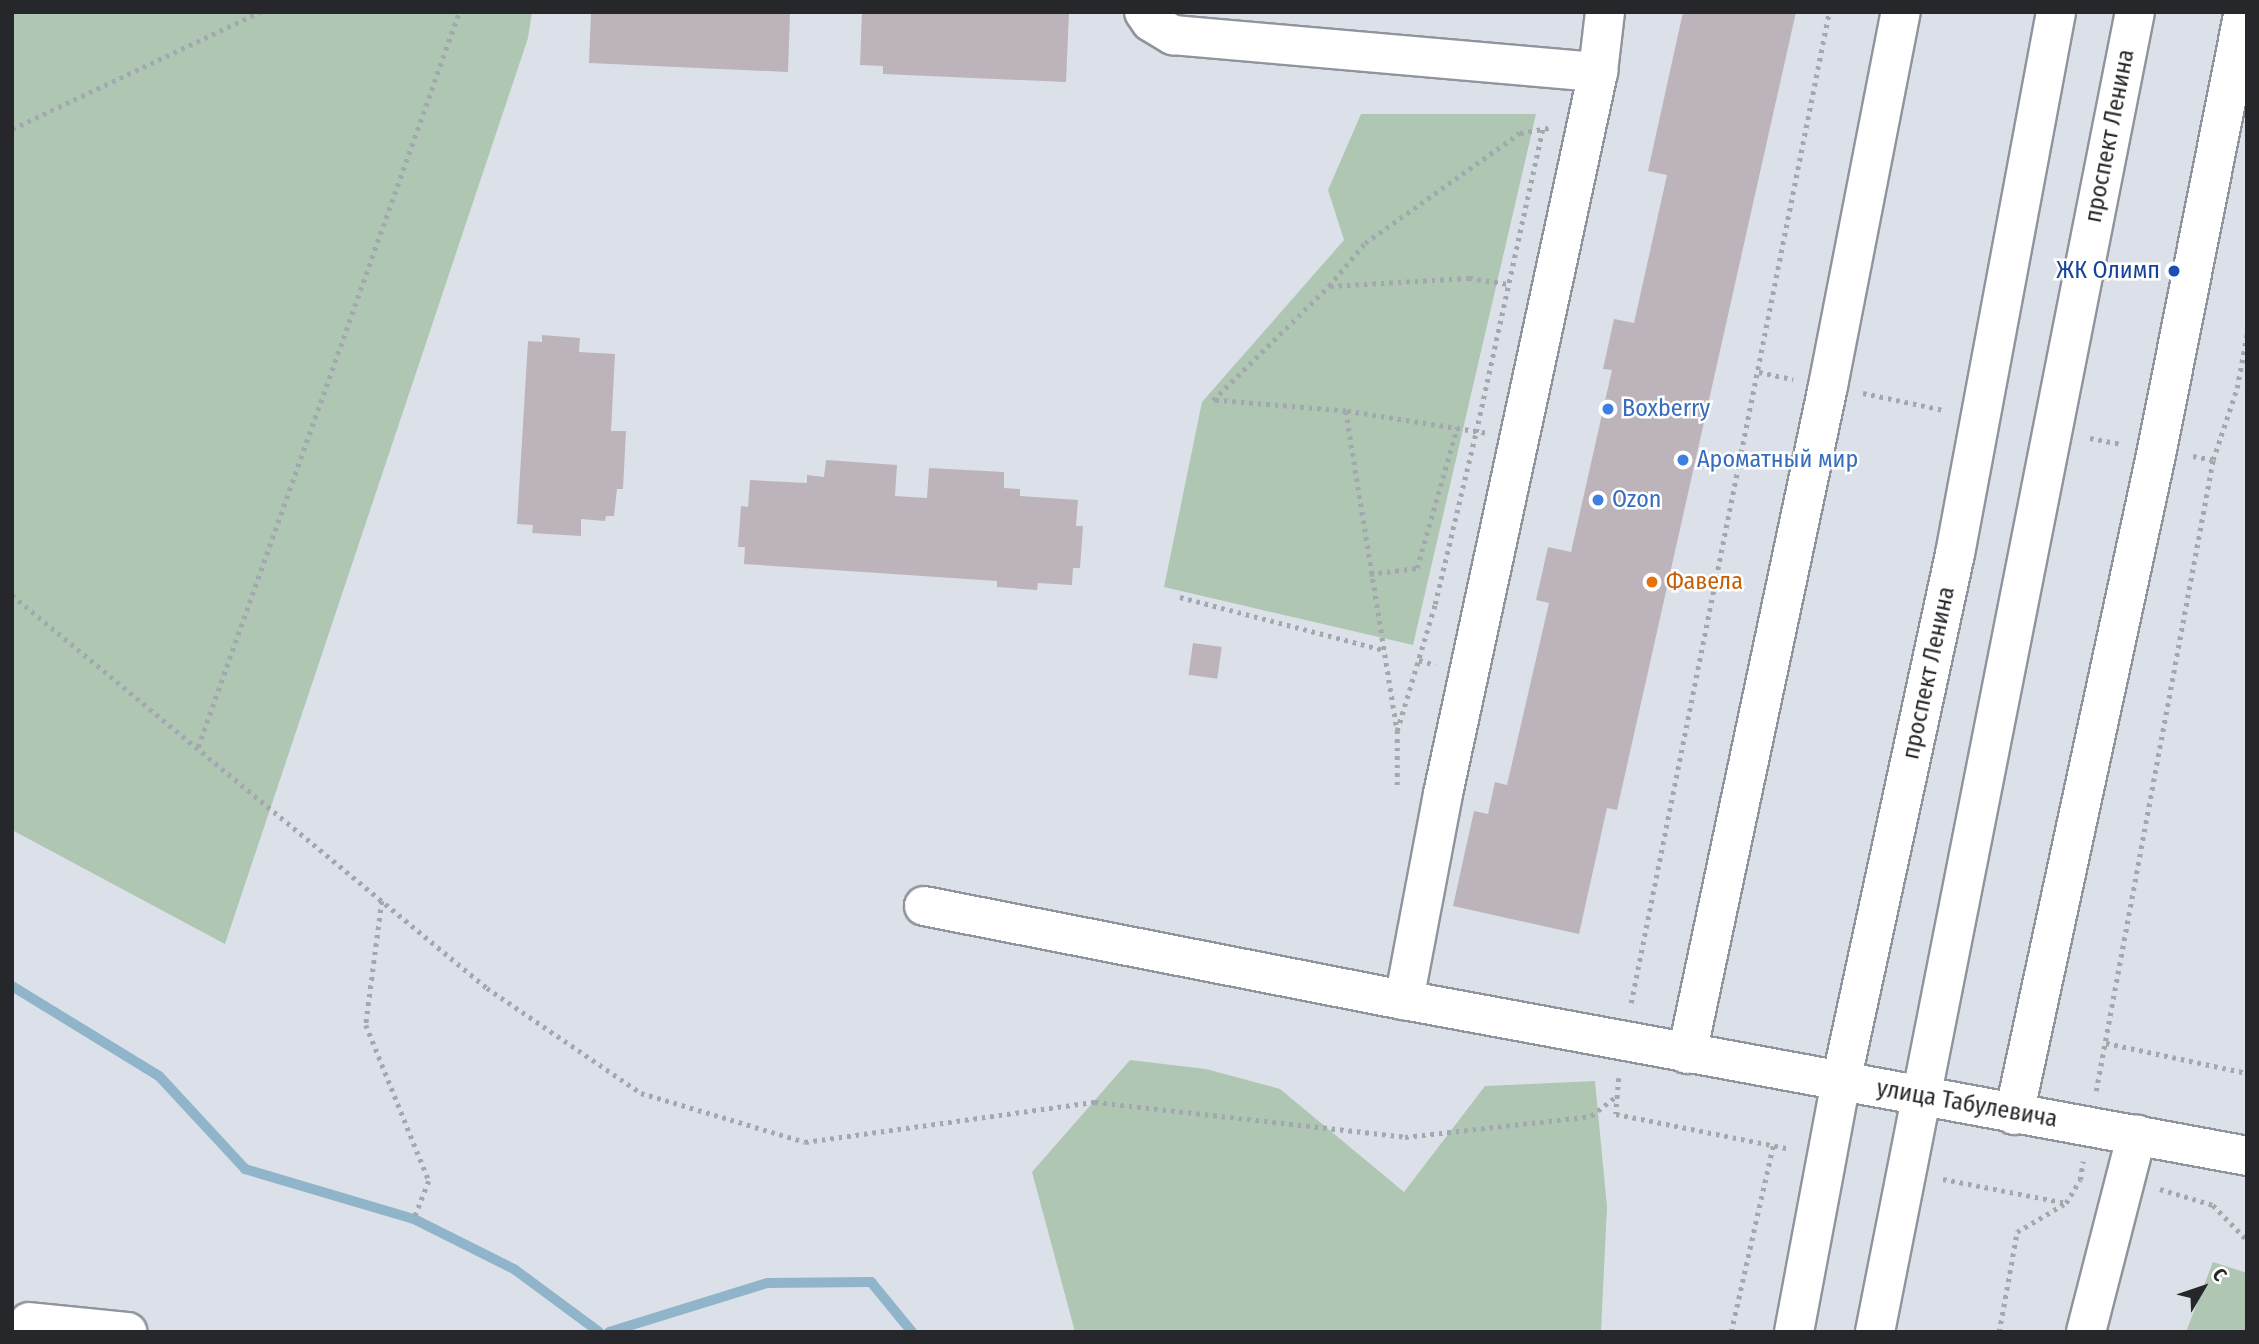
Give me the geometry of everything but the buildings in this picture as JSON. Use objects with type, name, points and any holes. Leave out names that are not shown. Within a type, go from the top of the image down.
[{"type":"street","points":[[1144,12],[1151,22],[1173,35],[1598,72]]},
{"type":"street","points":[[1404,1000],[1598,72],[1605,12]]},
{"type":"street","points":[[1687,1054],[1825,400],[1901,12]]},
{"type":"street","name":"проспект Ленина","points":[[1794,1332],[1841,1082],[1955,554],[2056,12]]},
{"type":"street","name":"проспект Ленина","points":[[1875,1332],[2135,12]]},
{"type":"street","points":[[2014,1115],[2157,450],[2244,12]]},
{"type":"street","name":"улица Табулевича","points":[[924,906],[1687,1054],[2247,1156]]},
{"type":"street","points":[[2086,1332],[2137,1134]]},
{"type":"street","points":[[29,1322],[127,1332]]},
{"type":"path","points":[[12,129],[260,12]]},
{"type":"path","points":[[198,747],[458,12]]},
{"type":"path","points":[[1519,440],[1346,411],[1213,400],[1329,286],[1365,243],[1520,132],[1543,128],[1585,130]]},
{"type":"path","points":[[1397,732],[1435,604],[1543,128]]},
{"type":"path","points":[[1329,286],[1469,278],[1550,293]]},
{"type":"path","points":[[2094,1102],[2213,460],[2237,388],[2247,334]]},
{"type":"path","points":[[1346,411],[1397,732],[1397,785]]},
{"type":"path","points":[[1370,574],[1418,568],[1457,428]]},
{"type":"path","points":[[12,595],[486,988],[641,1093],[805,1142],[1096,1102],[1405,1138],[1591,1116],[1617,1096]]},
{"type":"path","points":[[1180,597],[1383,650]]},
{"type":"path","points":[[382,901],[366,1024],[429,1181],[414,1219]]},
{"type":"path","points":[[2106,1043],[2247,1073]]},
{"type":"path","points":[[1731,1332],[1773,1145]]},
{"type":"path","points":[[1999,1332],[2017,1232],[2066,1203],[2080,1180],[2083,1161]]},
{"type":"path","points":[[2080,1180],[2126,1180],[2213,1205],[2247,1240]]},
{"type":"green space","points":[[12,12],[532,12],[528,38],[225,944],[12,830]]},
{"type":"green space","points":[[1361,114],[1536,114],[1413,645],[1164,587],[1202,402],[1344,240],[1328,190]]},
{"type":"green space","points":[[1130,1060],[1206,1069],[1280,1089],[1404,1192],[1485,1086],[1595,1081],[1607,1207],[1601,1332],[1075,1332],[1032,1172]]},
{"type":"green space","points":[[2213,1262],[2247,1273],[2247,1332],[2186,1332]]},
{"type":"waterway","points":[[12,986],[159,1076],[245,1169],[414,1219],[514,1269],[599,1332]]},
{"type":"waterway","points":[[609,1332],[767,1283],[871,1282],[912,1332]]},
{"type":"place","name":"ЖК Олимп","points":[[2174,271]]},
{"type":"place","name":"Boxberry","points":[[1608,409]]},
{"type":"place","name":"Ароматный мир","points":[[1683,460]]},
{"type":"place","name":"Ozon","points":[[1598,500]]},
{"type":"place","name":"Фавела","points":[[1652,582]]}]
